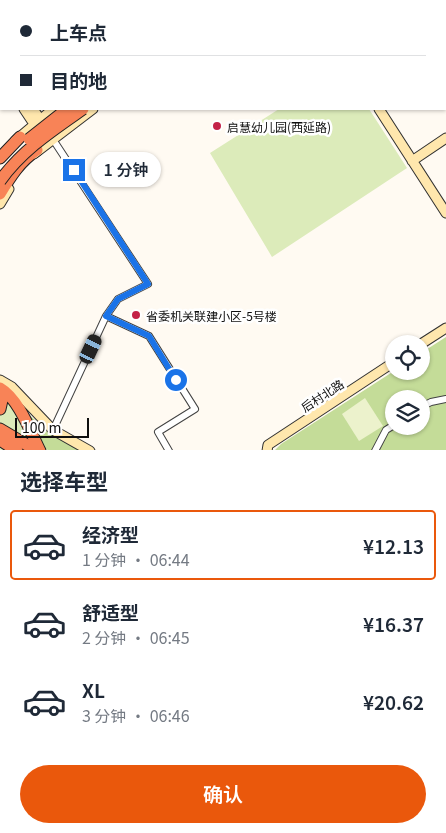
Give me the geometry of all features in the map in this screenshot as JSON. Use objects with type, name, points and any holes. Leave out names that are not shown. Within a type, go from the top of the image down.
[{"type":"highway","points":[[0,170],[28,140],[66,110]]},
{"type":"highway","points":[[0,181],[16,160],[33,144],[82,110]]},
{"type":"highway","points":[[0,158],[20,137]]},
{"type":"highway","points":[[0,194],[27,156],[45,144]]},
{"type":"highway","points":[[0,388],[8,392],[16,402],[38,450]]},
{"type":"highway","points":[[0,395],[2,400],[0,409]]},
{"type":"highway","points":[[0,429],[38,450]]},
{"type":"highway","points":[[0,440],[17,450]]},
{"type":"street","points":[[25,110],[37,121]]},
{"type":"street","points":[[33,110],[45,144],[148,284],[118,299],[106,316],[53,430]]},
{"type":"street","points":[[0,150],[20,137],[52,110]]},
{"type":"street","points":[[0,204],[19,173],[45,144],[92,110]]},
{"type":"street","points":[[380,110],[446,213]]},
{"type":"street","points":[[412,161],[446,138]]},
{"type":"street","points":[[106,316],[149,336],[195,409],[158,432],[169,450]]},
{"type":"street","points":[[430,338],[446,328]]},
{"type":"street","name":"后村北路","points":[[267,450],[268,445],[385,368]]},
{"type":"street","points":[[0,380],[12,387],[53,430],[86,449]]},
{"type":"street","points":[[430,402],[446,399]]},
{"type":"street","points":[[375,450],[385,432]]},
{"type":"green space","points":[[277,110],[370,110],[407,168],[272,257],[210,153]]},
{"type":"green space","points":[[446,337],[446,450],[275,450],[281,444],[385,377],[385,380],[430,380],[430,347]]},
{"type":"green space","points":[[0,396],[9,401],[28,437],[21,450],[0,450]]},
{"type":"green space","points":[[365,398],[383,426],[359,441],[342,414]]},
{"type":"green space","points":[[21,407],[49,433],[80,450],[48,450],[41,447]]},
{"type":"place","name":"启慧幼儿园(西延路)","points":[[217,126]]},
{"type":"place","name":"省委机关联建小区-5号楼","points":[[136,315]]},
{"type":"route","points":[[74,170],[148,284],[118,299],[106,316],[149,336],[176,380]]}]
